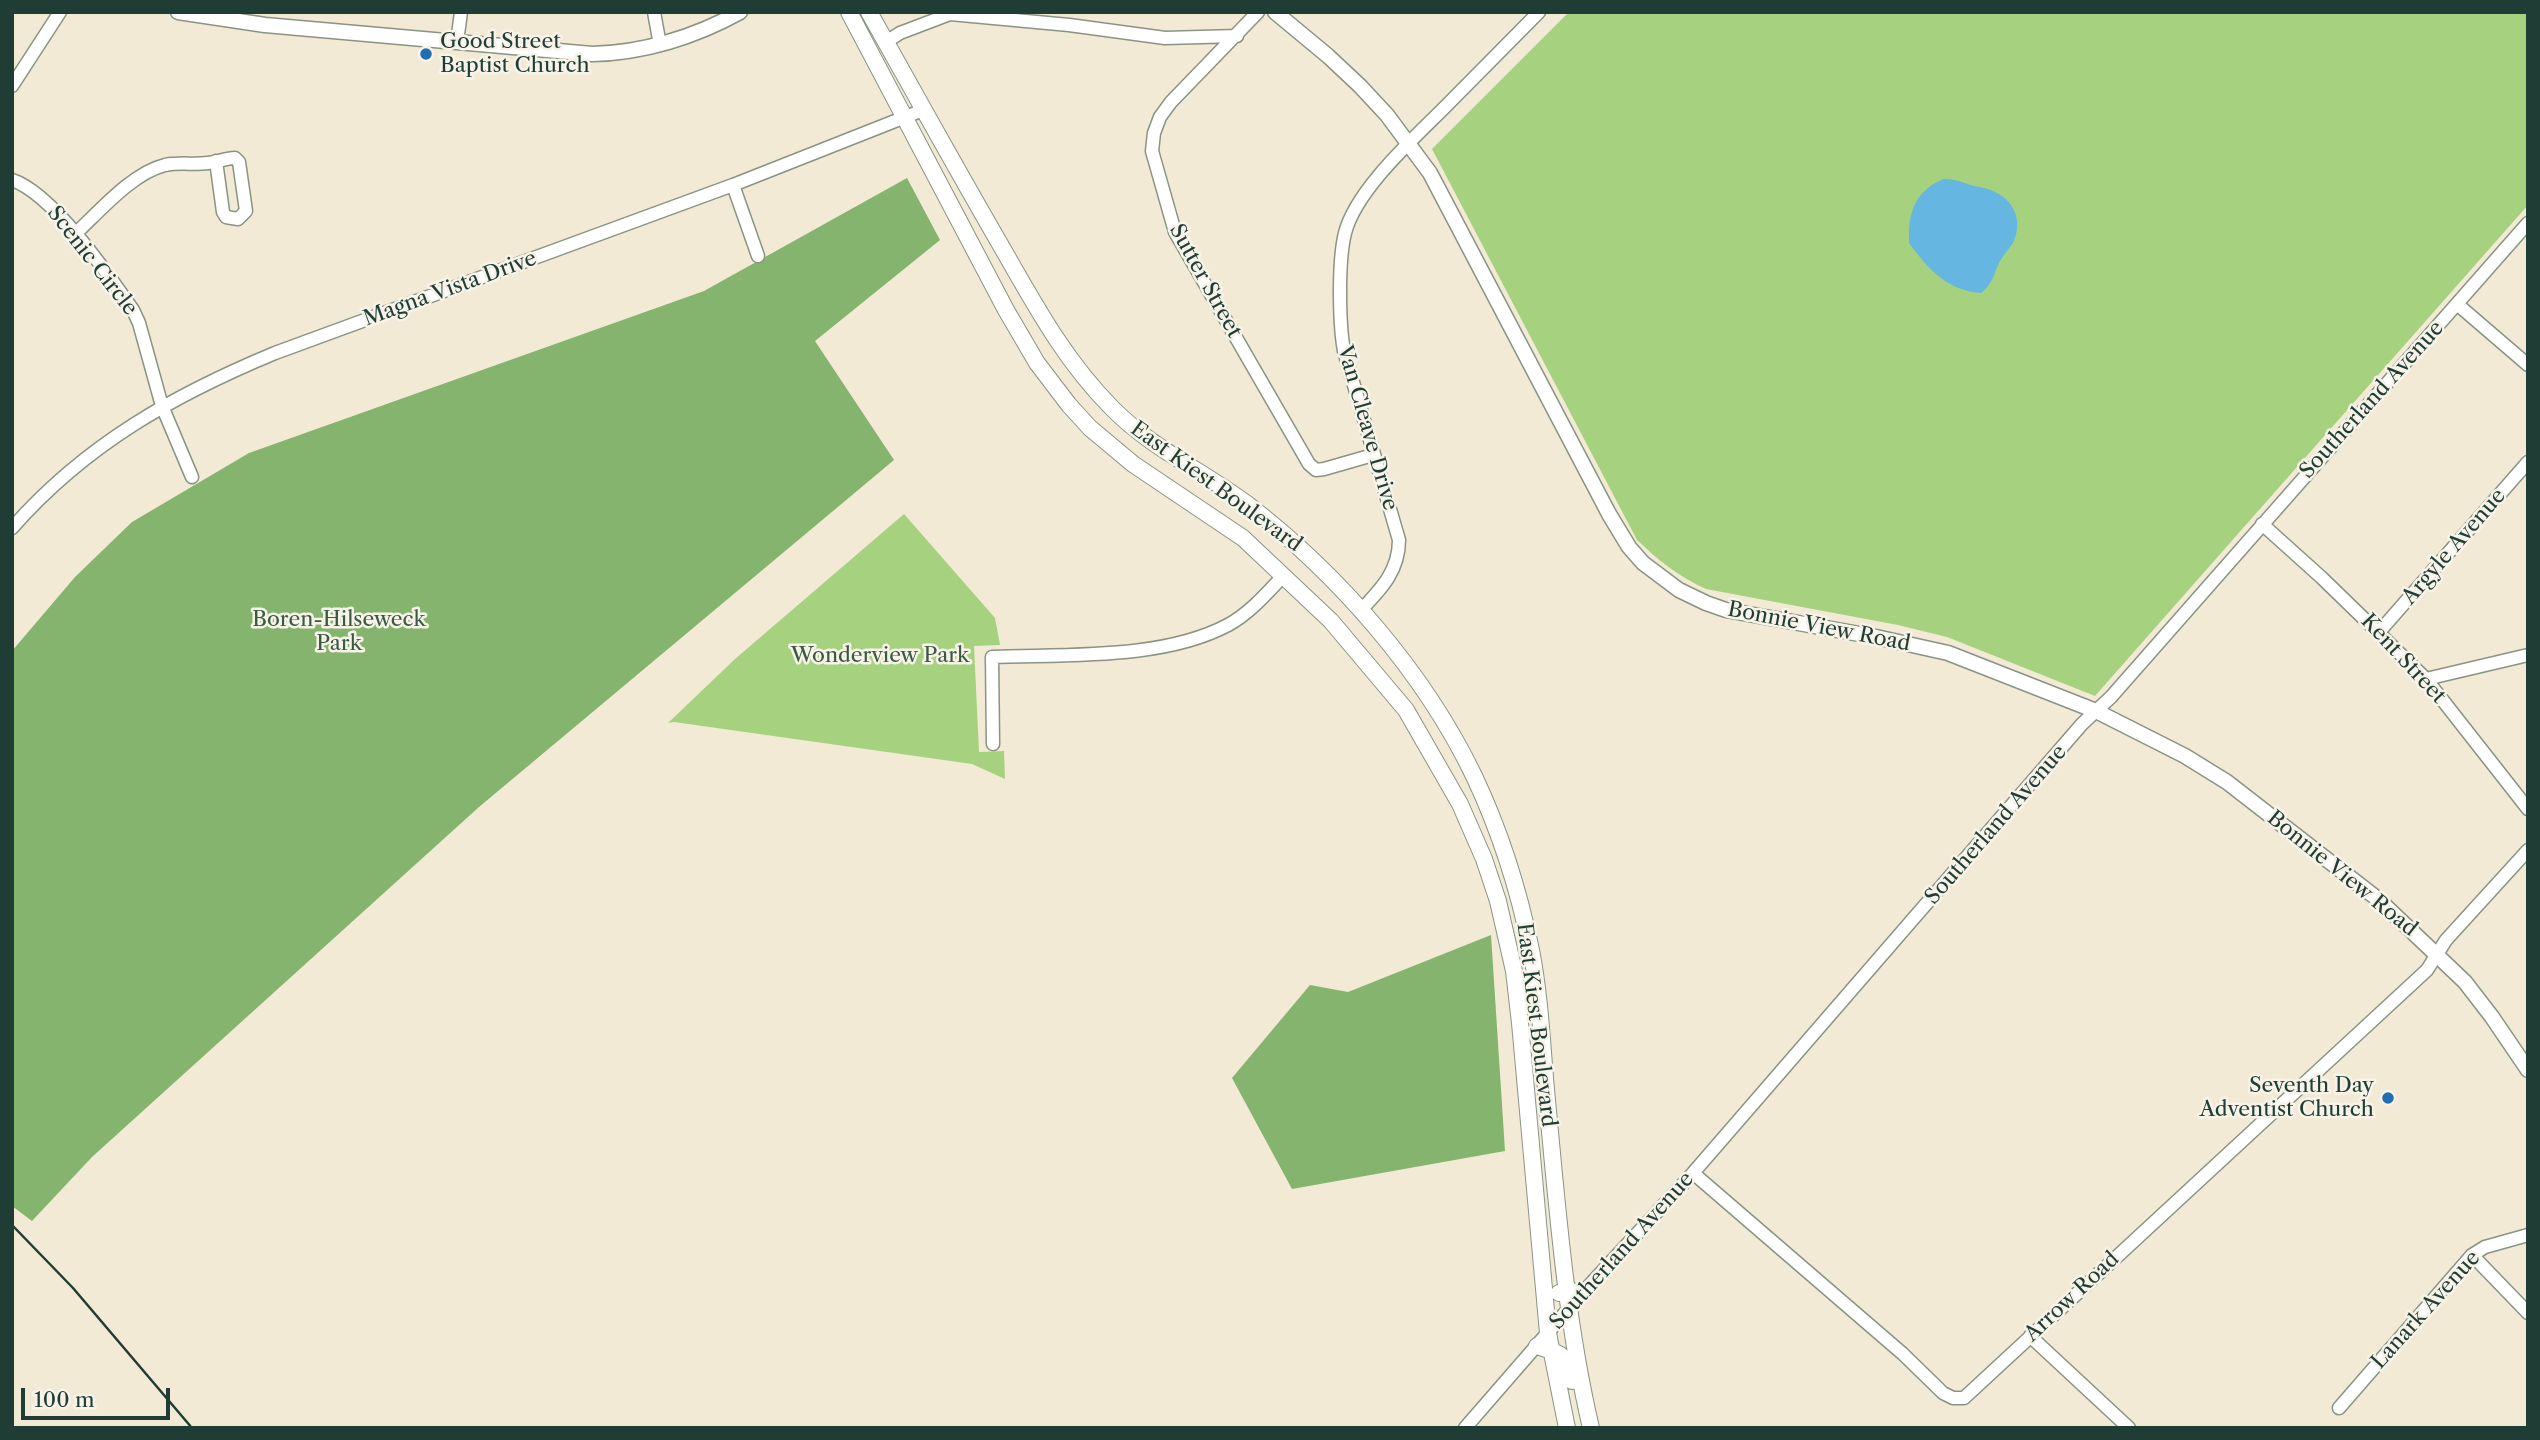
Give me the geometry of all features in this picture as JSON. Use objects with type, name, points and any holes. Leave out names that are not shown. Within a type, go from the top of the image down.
[{"type":"main road","name":"East Kiest Boulevard","points":[[849,12],[1006,310],[1037,363],[1069,405],[1090,428],[1133,464],[1243,538],[1331,621],[1406,710],[1460,804],[1498,901],[1514,971],[1548,1333],[1544,1348],[1567,1428]]},
{"type":"main road","name":"East Kiest Boulevard","points":[[869,12],[1055,339],[1090,384],[1114,411],[1147,439],[1245,503],[1306,553],[1361,610],[1417,681],[1451,733],[1493,820],[1517,895],[1534,968],[1568,1300],[1590,1422]]},
{"type":"main road","points":[[1498,901],[1517,895]]},
{"type":"main road","points":[[1538,1226],[1549,1247],[1554,1290],[1568,1300],[1584,1291]]},
{"type":"main road","points":[[1544,1348],[1562,1354],[1569,1363],[1577,1403],[1590,1422]]},
{"type":"street","points":[[12,86],[60,12]]},
{"type":"street","points":[[178,12],[265,25],[576,54],[621,52],[660,45],[704,30],[740,12]]},
{"type":"street","points":[[457,41],[461,12]]},
{"type":"street","points":[[654,12],[660,45]]},
{"type":"street","name":"Sutter Street","points":[[1258,12],[1171,102],[1160,117],[1154,133],[1154,167],[1169,215],[1190,258],[1313,468],[1324,469],[1373,455]]},
{"type":"street","name":"Bonnie View Road","points":[[1275,12],[1360,86],[1409,143],[1452,212],[1608,514],[1629,547],[1652,570],[1692,597],[1726,610],[1948,653],[2096,711],[2185,756],[2227,782],[2379,900],[2437,953],[2482,1003],[2528,1070]]},
{"type":"street","name":"Van Cleave Drive","points":[[1361,610],[1387,582],[1399,554],[1399,540],[1346,361],[1341,332],[1342,254],[1345,233],[1353,211],[1393,159],[1539,12]]},
{"type":"street","points":[[886,42],[948,13],[1165,38],[1237,36]]},
{"type":"street","name":"Magna Vista Drive","points":[[12,528],[79,464],[162,406],[218,377],[275,353],[733,185],[923,110]]},
{"type":"street","points":[[74,235],[144,173],[183,162],[216,162],[235,158],[239,162],[246,211],[238,219],[226,217],[223,212],[216,162]]},
{"type":"street","name":"Scenic Circle","points":[[12,180],[32,189],[42,198],[133,310],[162,406],[192,477]]},
{"type":"street","points":[[733,185],[758,256]]},
{"type":"street","name":"Southerland Avenue","points":[[1584,1291],[1693,1173],[2096,711],[2528,223]]},
{"type":"street","points":[[2457,304],[2528,365]]},
{"type":"street","name":"Argyle Avenue","points":[[2379,632],[2528,462]]},
{"type":"street","name":"Kent Street","points":[[2262,524],[2426,679],[2528,809]]},
{"type":"street","points":[[993,744],[992,657],[1142,650],[1169,646],[1230,624],[1252,607],[1284,575]]},
{"type":"street","points":[[2426,679],[2528,655]]},
{"type":"street","name":"Arrow Road","points":[[1693,1173],[1885,1339],[1942,1393],[1953,1398],[1965,1398],[2427,970],[2437,953],[2528,850]]},
{"type":"street","name":"Lanark Avenue","points":[[2339,1408],[2472,1255],[2485,1247],[2528,1235]]},
{"type":"street","points":[[2472,1255],[2528,1313]]},
{"type":"street","name":"Southerland Avenue","points":[[1548,1333],[1568,1300]]},
{"type":"street","points":[[2030,1336],[2130,1428]]},
{"type":"street","name":"Southerland Avenue","points":[[1465,1428],[1544,1348]]},
{"type":"green space","points":[[1569,12],[2528,12],[2528,205],[2095,696],[1947,637],[1898,625],[1706,589],[1669,568],[1637,540],[1432,149]]},
{"type":"green space","name":"Boren-Hilseweck Park","points":[[907,178],[940,240],[815,341],[894,460],[479,807],[92,1157],[32,1221],[12,1206],[12,651],[75,577],[132,522],[249,453],[704,291]]},
{"type":"green space","name":"Wonderview Park","points":[[904,514],[995,618],[1000,645],[974,646],[979,752],[1004,751],[1005,779],[972,764],[668,723],[735,659]]},
{"type":"green space","points":[[1491,935],[1505,1151],[1292,1189],[1232,1078],[1310,985],[1348,992]]},
{"type":"water","points":[[1943,179],[1999,194],[2012,206],[2016,214],[2013,243],[2000,261],[1991,282],[1981,293],[1958,288],[1940,277],[1909,243],[1910,222],[1919,197]]},
{"type":"railway","points":[[12,1225],[73,1288],[192,1428]]},
{"type":"place","name":"Good Street Baptist Church","points":[[426,54]]},
{"type":"place","name":"Seventh Day Adventist Church","points":[[2388,1098]]}]
